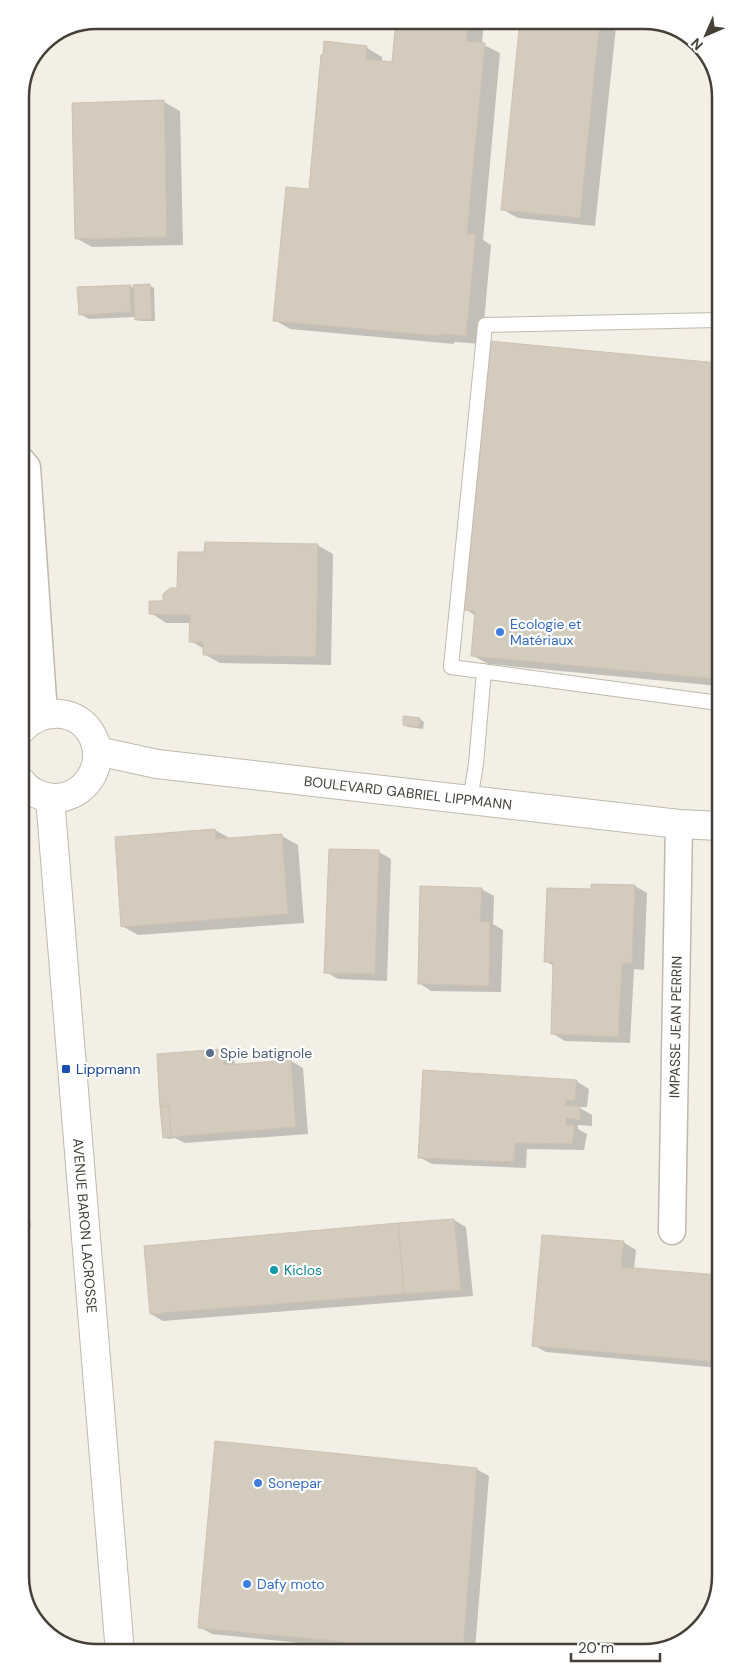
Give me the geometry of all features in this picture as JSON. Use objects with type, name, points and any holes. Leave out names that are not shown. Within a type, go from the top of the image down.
[{"type":"street","points":[[29,552],[33,721],[58,713],[72,717],[84,725],[93,737],[97,751],[96,764],[92,776],[84,786],[74,793],[50,798],[36,794],[29,789]]},
{"type":"street","name":"BOULEVARD GABRIEL LIPPMANN","points":[[97,751],[157,764],[679,824],[712,826]]},
{"type":"street","name":"AVENUE BARON LACROSSE","points":[[50,798],[119,1644]]},
{"type":"street","name":"IMPASSE JEAN PERRIN","points":[[672,1232],[679,824]]},
{"type":"lane","points":[[712,320],[485,325],[451,667],[712,702]]},
{"type":"lane","points":[[470,800],[476,764],[484,671]]},
{"type":"building","points":[[395,29],[467,29],[466,41],[485,43],[467,234],[476,234],[466,336],[439,334],[438,336],[273,321],[286,187],[309,189],[321,55],[323,55],[324,41],[367,46],[366,59],[392,62]]},
{"type":"building","points":[[519,29],[599,29],[580,218],[501,210]]},
{"type":"building","points":[[164,100],[167,237],[75,239],[72,103]]},
{"type":"building","points":[[150,284],[152,319],[135,320],[133,285]]},
{"type":"building","points":[[130,285],[131,312],[79,315],[77,287]]},
{"type":"building","points":[[489,341],[712,362],[712,679],[471,656],[475,611],[463,610]]},
{"type":"building","points":[[205,542],[318,544],[316,657],[203,655],[203,642],[189,642],[190,615],[149,614],[149,601],[163,601],[163,594],[170,588],[177,588],[178,552],[204,552]]},
{"type":"building","points":[[403,716],[420,718],[419,727],[403,725]]},
{"type":"building","points":[[215,829],[216,839],[282,834],[288,914],[121,927],[115,837]]},
{"type":"building","points":[[329,849],[379,850],[375,974],[324,973]]},
{"type":"building","points":[[591,884],[635,885],[632,963],[622,963],[618,1037],[551,1034],[553,962],[544,962],[547,888],[591,889]]},
{"type":"building","points":[[420,886],[482,888],[480,921],[490,922],[489,986],[418,984]]},
{"type":"building","points":[[222,1049],[224,1065],[291,1060],[296,1127],[171,1137],[169,1106],[160,1107],[157,1054]]},
{"type":"building","points":[[423,1070],[577,1080],[575,1101],[566,1100],[565,1106],[580,1106],[580,1120],[566,1118],[566,1125],[575,1126],[572,1144],[515,1143],[514,1162],[418,1158]]},
{"type":"building","points":[[169,1106],[171,1137],[163,1138],[160,1107]]},
{"type":"building","points":[[454,1219],[461,1290],[404,1294],[398,1223]]},
{"type":"building","name":"Kiclos","points":[[398,1223],[404,1294],[150,1314],[144,1246]]},
{"type":"building","points":[[542,1235],[624,1241],[621,1267],[712,1274],[712,1361],[532,1346]]},
{"type":"building","points":[[215,1441],[477,1468],[463,1644],[366,1644],[198,1628]]},
{"type":"place","name":"Ecologie et Matériaux","points":[[500,632]]},
{"type":"place","name":"Spie batignole","points":[[210,1053]]},
{"type":"place","name":"Lippmann","points":[[66,1069]]},
{"type":"place","name":"Kiclos","points":[[274,1270]]},
{"type":"place","name":"Sonepar","points":[[258,1483]]},
{"type":"place","name":"Dafy moto","points":[[247,1584]]}]
